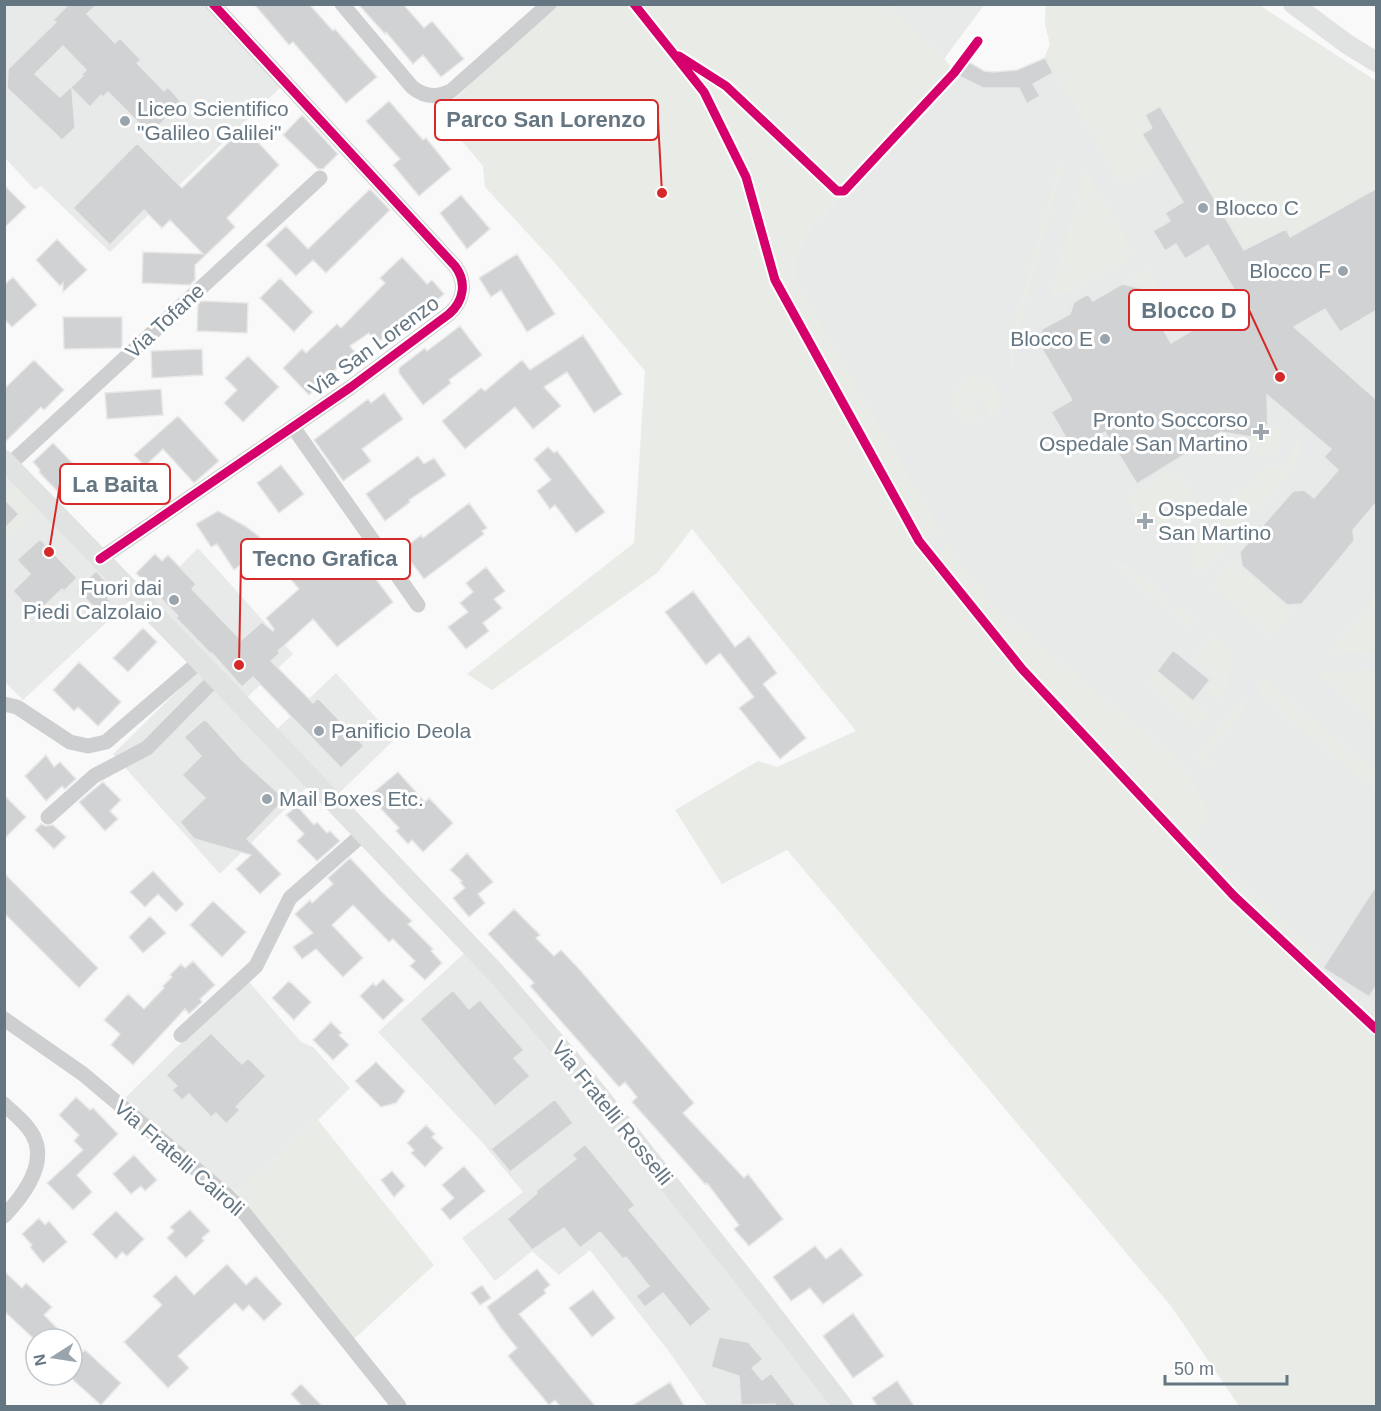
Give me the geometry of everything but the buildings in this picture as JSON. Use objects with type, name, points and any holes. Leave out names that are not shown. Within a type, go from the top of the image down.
[{"type":"main road","points":[[1293,4],[1347,44],[1377,62]]},
{"type":"main road","name":"Via Fratelli Rosselli","points":[[7,462],[496,973],[570,1059],[746,1280],[843,1407]]},
{"type":"street","name":"Via San Lorenzo","points":[[100,560],[293,427],[449,314],[460,300],[463,282],[455,266],[213,4]]},
{"type":"street","points":[[342,4],[412,87],[423,94],[435,96],[445,94],[456,86],[549,4]]},
{"type":"street","name":"Via Tofane","points":[[7,462],[320,178]]},
{"type":"street","points":[[293,427],[418,604]]},
{"type":"street","points":[[4,704],[17,707],[70,742],[97,746],[114,737],[199,662]]},
{"type":"street","points":[[48,817],[94,776],[147,748],[216,678]]},
{"type":"street","points":[[182,1035],[256,966],[290,898],[363,834]]},
{"type":"street","name":"Via Fratelli Cairoli","points":[[4,1019],[83,1074],[227,1195],[241,1209],[399,1407]]},
{"type":"street","points":[[4,1104],[33,1134],[37,1156],[34,1172],[27,1188],[4,1216]]},
{"type":"shaded area","name":"Liceo Scientifico \"Galileo Galilei\"","points":[[5,5],[210,5],[283,85],[110,252],[41,186],[35,190],[5,158]]},
{"type":"shaded area","points":[[553,5],[888,5],[944,58],[957,75],[812,226],[797,257],[797,283],[942,533],[934,534],[924,540],[935,555],[944,549],[943,545],[948,544],[960,565],[984,588],[983,597],[1180,761],[1210,812],[1193,839],[1318,952],[1318,970],[1376,1026],[1376,1406],[1239,1406],[1171,1306],[787,850],[722,884],[675,810],[758,761],[777,767],[856,731],[692,529],[657,573],[492,690],[467,674],[634,543],[645,371],[555,263],[485,187],[483,166],[439,114]]},
{"type":"shaded area","points":[[888,5],[984,5],[944,59]]},
{"type":"shaded area","name":"Ospedale San Martino","points":[[1046,5],[1259,5],[1376,81],[1376,1026],[1231,883],[936,555],[924,539],[788,291],[797,257],[812,226],[957,75],[967,61],[984,71],[994,72],[1017,70],[1045,58],[1050,44],[1045,23]]},
{"type":"shaded area","points":[[1046,5],[1259,5],[1376,81],[1376,188],[1290,237],[1285,229],[1245,250],[1160,106],[1145,115],[1152,128],[1143,134],[1161,164],[1121,186],[1045,56],[1050,44],[1045,23]]},
{"type":"shaded area","points":[[1059,162],[1064,163],[1015,342],[1013,383],[1008,346]]},
{"type":"shaded area","points":[[1085,167],[1136,255],[1072,293],[1066,291],[1049,299]]},
{"type":"shaded area","points":[[1147,267],[1179,324],[1170,330],[1144,286],[1127,279]]},
{"type":"shaded area","points":[[980,375],[989,377],[995,387],[999,397],[998,408],[991,417],[978,394],[969,399],[982,419],[970,423],[964,422],[952,402],[954,390],[970,377]]},
{"type":"shaded area","points":[[1266,425],[1277,430],[1282,441],[1277,452],[1266,457],[1255,452],[1250,441],[1255,430]]},
{"type":"shaded area","points":[[1296,439],[1301,441],[1300,453],[1294,469],[1200,576],[1190,566],[1195,543],[1235,495],[1266,469],[1278,467],[1286,461]]},
{"type":"shaded area","points":[[4,453],[138,593],[23,700],[5,682]]},
{"type":"shaded area","points":[[1177,467],[1198,502],[1184,514],[1170,521],[1136,526],[1129,494]]},
{"type":"shaded area","points":[[35,485],[48,499],[5,541],[5,488]]},
{"type":"shaded area","points":[[198,548],[293,654],[243,701],[273,733],[336,673],[395,739],[335,797],[316,778],[220,874],[113,754],[206,663],[146,601]]},
{"type":"shaded area","points":[[1233,560],[1293,613],[1272,638],[1211,585]]},
{"type":"shaded area","points":[[1126,564],[1170,599],[1163,606],[1112,565]]},
{"type":"shaded area","points":[[1376,597],[1376,650],[1326,655]]},
{"type":"shaded area","points":[[1177,605],[1197,621],[1191,629],[1171,612]]},
{"type":"shaded area","points":[[1212,635],[1229,648],[1233,655],[1228,689],[1218,701],[1206,690],[1215,678],[1192,658]]},
{"type":"shaded area","points":[[1376,669],[1376,723],[1317,674]]},
{"type":"shaded area","points":[[1157,671],[1208,713],[1195,728],[1147,683]]},
{"type":"shaded area","points":[[1264,678],[1376,771],[1376,792],[1259,694],[1258,685]]},
{"type":"shaded area","points":[[1243,696],[1246,709],[1208,753],[1212,763],[1205,769],[1196,756]]},
{"type":"shaded area","points":[[469,949],[847,1406],[707,1406],[670,1353],[590,1250],[559,1275],[532,1251],[495,1281],[462,1238],[523,1192],[481,1141],[378,1032]]},
{"type":"shaded area","points":[[249,982],[301,1042],[313,1047],[350,1088],[318,1120],[236,1192],[123,1100],[194,1030]]},
{"type":"shaded area","points":[[318,1120],[434,1265],[352,1341],[236,1192]]},
{"type":"cycle path","points":[[100,559],[351,387],[449,314],[461,297],[461,278],[455,266],[213,4]]},
{"type":"cycle path","points":[[634,4],[704,92],[746,177],[775,280],[919,541],[1022,669],[1234,896],[1376,1029]]},
{"type":"cycle path","points":[[679,56],[726,86],[837,191],[844,191],[954,73],[978,41]]},
{"type":"place","name":"Liceo Scientifico \"Galileo Galilei\"","points":[[125,121]]},
{"type":"place","name":"Parco San Lorenzo","points":[[662,193]]},
{"type":"place","name":"Blocco C","points":[[1203,208]]},
{"type":"place","name":"Blocco F","points":[[1343,271]]},
{"type":"place","name":"Blocco E","points":[[1105,339]]},
{"type":"place","name":"Blocco D","points":[[1280,377]]},
{"type":"place","name":"Pronto Soccorso Ospedale San Martino","points":[[1261,432]]},
{"type":"place","name":"Ospedale San Martino","points":[[1145,521]]},
{"type":"place","name":"La Baita","points":[[49,552]]},
{"type":"place","name":"Fuori dai Piedi Calzolaio","points":[[174,600]]},
{"type":"place","name":"Tecno Grafica","points":[[239,665]]},
{"type":"place","name":"Panificio Deola","points":[[319,731]]},
{"type":"place","name":"Mail Boxes Etc.","points":[[267,799]]}]
